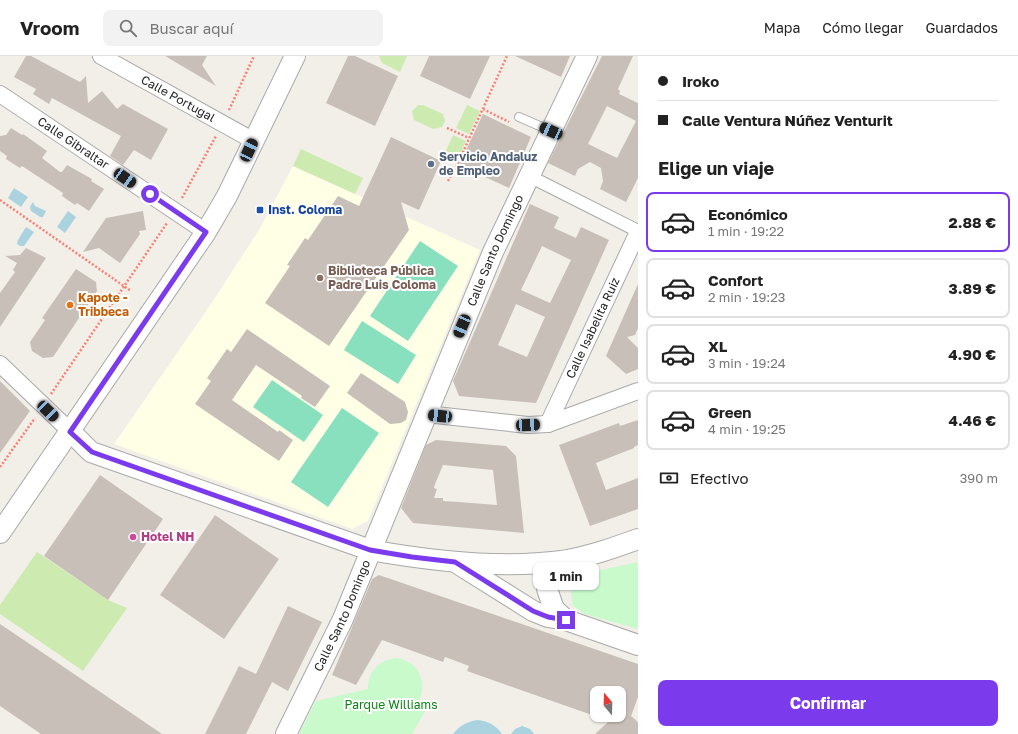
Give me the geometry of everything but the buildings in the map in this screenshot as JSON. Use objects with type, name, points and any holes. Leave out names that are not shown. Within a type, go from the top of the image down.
[{"type":"street","name":"Calle Portugal","points":[[102,56],[254,141]]},
{"type":"street","points":[[0,533],[206,232],[227,196],[295,56]]},
{"type":"street","name":"Calle Santo Domingo","points":[[286,734],[343,620],[370,550],[493,252],[587,56]]},
{"type":"street","name":"Calle Gibraltar","points":[[0,94],[206,232]]},
{"type":"street","points":[[529,176],[638,232]]},
{"type":"street","name":"Calle Isabelita Ruiz","points":[[548,424],[638,232]]},
{"type":"street","points":[[0,364],[92,452],[370,550],[455,562],[527,564],[562,561],[604,551],[638,539]]},
{"type":"street","points":[[426,414],[528,425],[548,424],[638,392]]},
{"type":"street","points":[[547,589],[552,573],[562,561]]},
{"type":"street","points":[[455,562],[533,611],[548,617],[566,620],[638,644]]},
{"type":"street","points":[[527,564],[538,575],[547,589],[554,609],[566,620]]},
{"type":"lane","points":[[519,117],[551,131]]},
{"type":"path","points":[[448,181],[507,56]]},
{"type":"path","points":[[447,128],[469,138]]},
{"type":"path","points":[[0,200],[131,291]]},
{"type":"path","points":[[48,399],[172,217]]},
{"type":"path","points":[[0,467],[39,413]]},
{"type":"shaded area","points":[[293,166],[480,250],[368,521],[352,529],[114,444],[211,304],[259,230]]},
{"type":"green space","points":[[379,56],[407,56],[400,72],[382,63]]},
{"type":"green space","points":[[418,105],[423,105],[443,114],[445,121],[442,127],[433,129],[414,120],[412,111]]},
{"type":"green space","points":[[467,105],[480,111],[469,134],[456,128]]},
{"type":"green space","points":[[453,135],[466,141],[457,161],[444,155]]},
{"type":"green space","points":[[301,149],[363,178],[355,194],[293,166]]},
{"type":"green space","points":[[420,241],[458,266],[408,341],[370,316]]},
{"type":"green space","points":[[362,321],[416,355],[398,384],[344,350]]},
{"type":"green space","points":[[272,380],[323,415],[304,442],[253,407]]},
{"type":"green space","points":[[342,408],[379,433],[328,507],[291,482]]},
{"type":"green space","points":[[37,552],[108,600],[127,608],[83,671],[0,614],[0,605]]},
{"type":"green space","points":[[638,562],[638,629],[585,614],[573,606],[571,594],[576,573],[597,571]]},
{"type":"green space","name":"Parque Williams","points":[[396,658],[410,663],[419,673],[422,686],[419,701],[428,706],[412,734],[299,734],[316,701],[368,689],[370,677],[375,668],[384,661]]},
{"type":"water","points":[[14,188],[28,197],[21,207],[8,198]]},
{"type":"water","points":[[33,202],[35,206],[46,211],[43,217],[40,217],[31,211],[30,207]]},
{"type":"water","points":[[68,211],[76,217],[65,233],[57,227]]},
{"type":"water","points":[[26,227],[34,232],[24,246],[20,246],[17,244],[18,240]]},
{"type":"water","points":[[477,720],[485,721],[491,724],[502,734],[453,734],[464,724]]},
{"type":"water","points":[[522,726],[530,729],[534,734],[511,734],[515,729]]},
{"type":"place","name":"Servicio Andaluz de Empleo","points":[[431,164]]},
{"type":"place","name":"Inst. Coloma","points":[[260,210]]},
{"type":"place","name":"Biblioteca Pública Padre Luis Coloma","points":[[320,278]]},
{"type":"place","name":"Kapote - Tribbeca","points":[[70,305]]},
{"type":"place","name":"Hotel NH","points":[[133,537]]},
{"type":"route","points":[[150,194],[206,232],[70,432],[92,452],[370,550],[455,562],[513,600],[533,611],[548,617],[566,620]]}]
